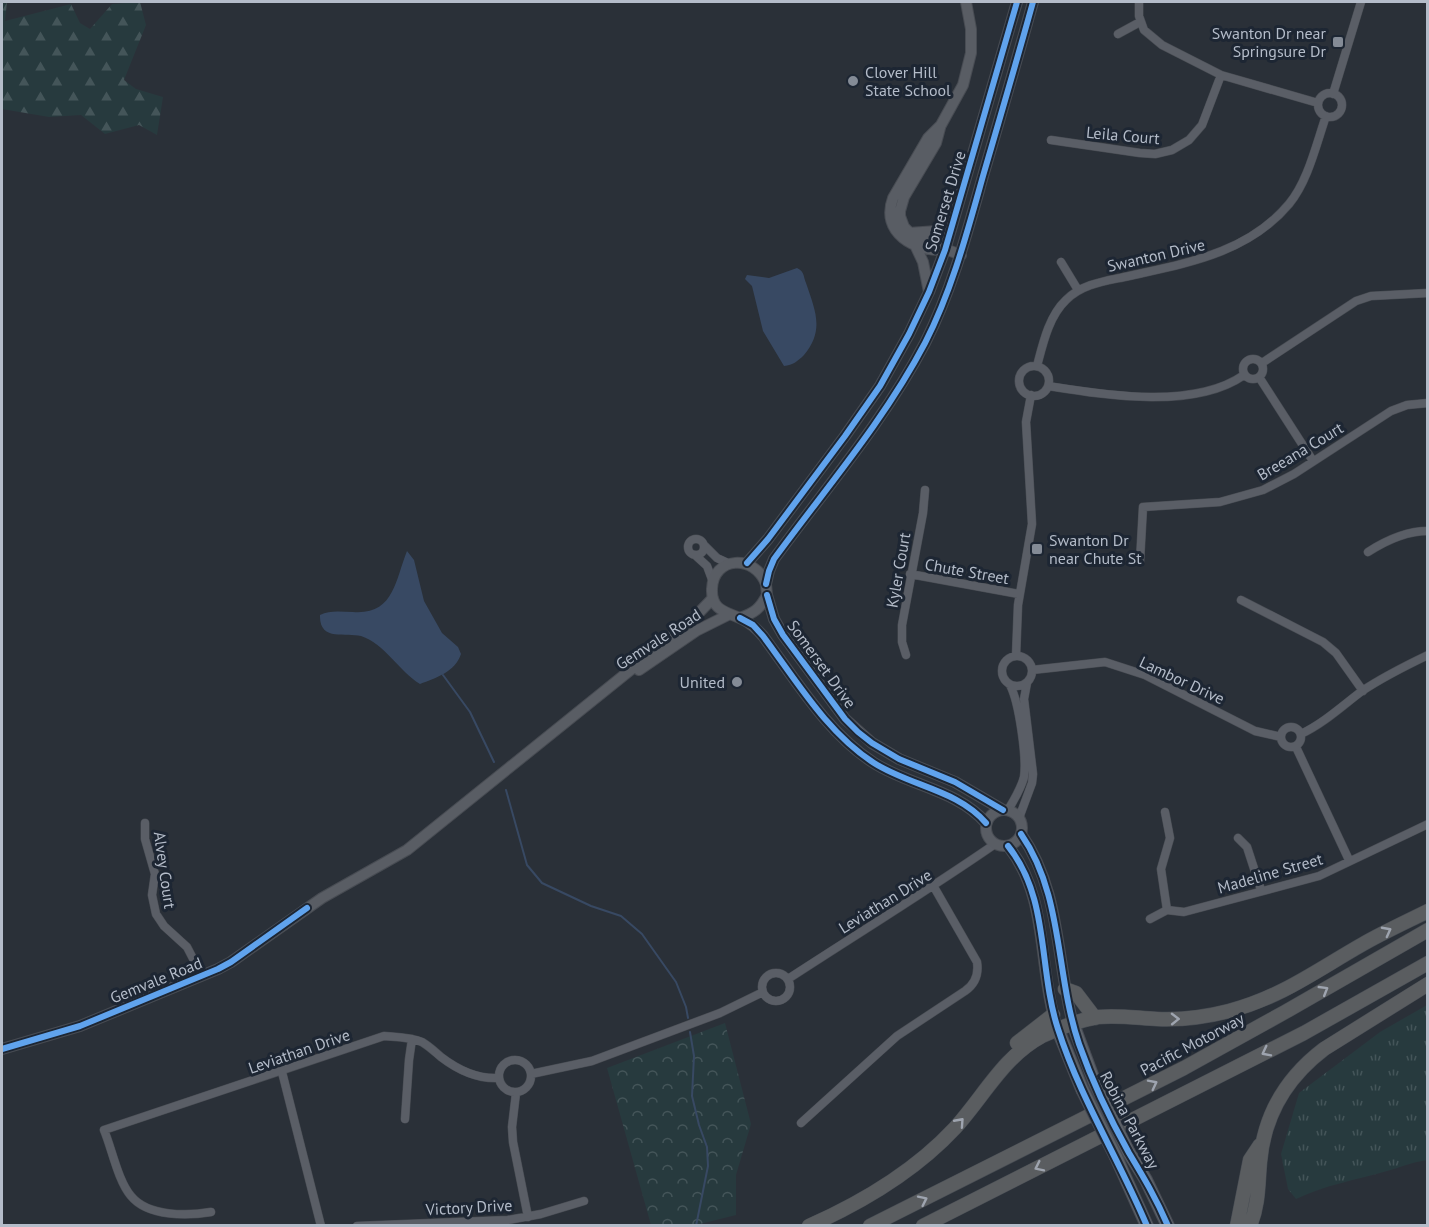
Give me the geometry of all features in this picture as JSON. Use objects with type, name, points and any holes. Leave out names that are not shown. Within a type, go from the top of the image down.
[{"type":"highway","points":[[809,1226],[859,1202],[924,1157],[954,1128],[1015,1056],[1036,1040],[1073,1024],[1095,1018],[1113,1016],[1188,1018],[1247,1005],[1303,981],[1361,945],[1428,911]]},
{"type":"highway","name":"Pacific Motorway","points":[[870,1226],[1205,1057],[1428,930]]},
{"type":"highway","points":[[923,1226],[1304,1033],[1428,963]]},
{"type":"highway","points":[[1250,1226],[1257,1204],[1262,1142],[1273,1108],[1281,1093],[1309,1060],[1428,984]]},
{"type":"highway","points":[[1065,989],[1076,993],[1095,1018]]},
{"type":"highway","points":[[988,1086],[993,1067],[1015,1044],[1053,1015]]},
{"type":"highway","points":[[1237,1226],[1250,1160],[1262,1142]]},
{"type":"main road","points":[[958,2],[967,6],[971,29],[970,64],[963,85],[941,125],[936,143],[901,205],[900,216],[909,232],[945,250],[961,255]]},
{"type":"main road","name":"Somerset Drive","points":[[1017,2],[945,250],[929,292],[897,358],[874,395],[788,512],[747,563],[759,571],[774,619],[783,635],[845,719],[858,732],[899,759],[955,782],[1019,818]]},
{"type":"main road","name":"Somerset Drive","points":[[740,618],[753,614],[759,609],[774,559],[841,471],[895,394],[934,322],[961,255],[1033,2]]},
{"type":"main road","points":[[941,125],[928,138],[891,203],[890,217],[893,228],[903,240],[932,251],[945,250]]},
{"type":"main road","points":[[909,232],[951,230]]},
{"type":"main road","points":[[915,245],[923,262],[929,292]]},
{"type":"main road","points":[[728,615],[721,611],[713,597],[713,582],[722,568],[730,564],[747,563]]},
{"type":"main road","name":"Gemvale Road","points":[[2,1049],[80,1026],[231,962],[322,898],[407,850],[690,622],[713,597]]},
{"type":"main road","name":"Somerset Drive","points":[[728,615],[740,618],[764,636],[818,710],[861,754],[896,774],[968,806],[986,824],[987,834],[995,844]]},
{"type":"main road","name":"Gemvale Road","points":[[606,691],[696,631],[728,615]]},
{"type":"main road","points":[[986,824],[991,815],[1005,810]]},
{"type":"main road","points":[[995,844],[1008,846],[1016,842],[1021,834],[1022,824],[1019,818]]},
{"type":"main road","points":[[1021,834],[1040,866],[1049,891],[1073,1024]]},
{"type":"main road","points":[[1008,846],[1017,858],[1034,897],[1053,1015],[1058,1030]]},
{"type":"main road","name":"Robina Parkway","points":[[1073,1024],[1095,1083],[1168,1226]]},
{"type":"main road","name":"Robina Parkway","points":[[1058,1030],[1082,1089],[1147,1226]]},
{"type":"street","points":[[1139,2],[1140,22],[1154,40],[1221,75],[1318,103]]},
{"type":"street","name":"Swanton Drive","points":[[1016,656],[1019,594],[1032,524],[1026,422],[1031,395],[1020,387],[1020,377],[1027,367],[1037,366],[1043,342],[1055,314],[1078,290],[1095,283],[1206,259],[1233,246],[1268,224],[1282,211],[1297,192],[1326,116],[1335,116],[1341,108],[1339,98],[1333,94],[1362,2]]},
{"type":"street","points":[[1118,34],[1140,22]]},
{"type":"street","name":"Leila Court","points":[[1051,140],[1155,154],[1180,147],[1196,134],[1207,114],[1221,75]]},
{"type":"street","points":[[1326,116],[1319,110],[1318,103],[1325,95],[1333,94]]},
{"type":"street","points":[[1061,262],[1078,290]]},
{"type":"street","points":[[1262,363],[1356,301],[1371,296],[1428,293]]},
{"type":"street","points":[[1254,358],[1262,363],[1264,370],[1259,377],[1252,380],[1244,375],[1243,365],[1248,360],[1254,358]]},
{"type":"street","points":[[1031,395],[1041,394],[1048,386],[1048,375],[1044,369],[1037,366]]},
{"type":"street","points":[[1048,386],[1118,397],[1183,394],[1215,390],[1244,375]]},
{"type":"street","points":[[1259,377],[1313,461]]},
{"type":"street","name":"Breeana Court","points":[[1140,561],[1143,507],[1212,503],[1242,498],[1273,486],[1391,411],[1407,405],[1428,403]]},
{"type":"street","name":"Kyler Court","points":[[906,655],[902,642],[902,625],[923,513],[925,490]]},
{"type":"street","points":[[1368,552],[1402,535],[1428,531]]},
{"type":"street","points":[[713,582],[707,566],[690,553],[684,545],[696,538],[701,540],[717,558],[730,564]]},
{"type":"street","points":[[695,555],[702,553],[704,545]]},
{"type":"street","name":"Chute Street","points":[[910,574],[1019,594]]},
{"type":"street","points":[[1241,600],[1323,642],[1336,653],[1363,691]]},
{"type":"street","name":"Lambor Drive","points":[[1296,747],[1284,745],[1281,737],[1283,731],[1288,727],[1298,729],[1301,734],[1320,725],[1363,691],[1396,670],[1428,655]]},
{"type":"street","points":[[1005,810],[1022,783],[1024,770],[1016,698],[1010,685],[1003,678],[1002,668],[1007,659],[1016,656],[1027,660],[1032,670],[1024,699],[1033,774],[1019,818]]},
{"type":"street","name":"Lambor Drive","points":[[1032,670],[1105,662],[1145,675],[1255,730],[1281,737]]},
{"type":"street","points":[[1010,685],[1019,686],[1027,683]]},
{"type":"street","points":[[1301,734],[1301,742],[1296,747],[1349,860]]},
{"type":"street","points":[[1165,812],[1170,838],[1161,869],[1167,910]]},
{"type":"street","name":"Alvey Court","points":[[145,823],[145,839],[155,874],[152,895],[154,907],[164,926],[187,947],[202,976]]},
{"type":"street","name":"Madeline Street","points":[[1150,919],[1167,910],[1184,912],[1319,876],[1428,824]]},
{"type":"street","points":[[1238,838],[1247,847],[1261,890]]},
{"type":"street","name":"Leviathan Drive","points":[[531,1074],[592,1061],[720,1013],[763,992],[763,982],[769,974],[778,973],[788,979],[934,887],[995,844]]},
{"type":"street","points":[[801,1123],[897,1036],[974,983],[977,962],[934,887]]},
{"type":"street","points":[[763,992],[772,1001],[783,1000],[791,988],[788,979]]},
{"type":"street","name":"Leviathan Drive","points":[[211,1212],[174,1214],[150,1208],[136,1201],[125,1187],[104,1130],[384,1036],[412,1039],[423,1043],[466,1073],[486,1078],[498,1078]]},
{"type":"street","points":[[405,1119],[408,1060],[412,1039]]},
{"type":"street","points":[[510,1060],[523,1062],[530,1069],[531,1074],[527,1087],[516,1093],[503,1088],[498,1078],[501,1068],[510,1060]]},
{"type":"street","points":[[282,1072],[321,1226]]},
{"type":"street","name":"Victory Drive","points":[[357,1226],[508,1220],[528,1217],[513,1142],[512,1127],[516,1093]]},
{"type":"street","points":[[528,1217],[584,1201]]},
{"type":"green space","points":[[2,2],[7,2],[5,21],[71,4],[80,23],[90,29],[112,4],[140,2],[146,25],[124,80],[136,89],[163,97],[157,135],[139,125],[105,134],[81,115],[49,117],[2,109]]},
{"type":"green space","points":[[1427,1005],[1427,1160],[1329,1186],[1296,1199],[1288,1189],[1281,1154],[1299,1093],[1380,1032]]},
{"type":"green space","points":[[725,1023],[751,1124],[736,1175],[736,1215],[696,1225],[651,1225],[607,1068]]},
{"type":"water","points":[[797,268],[803,274],[815,311],[816,328],[810,346],[804,355],[790,365],[784,366],[763,331],[752,286],[745,279],[747,275],[769,278]]},
{"type":"water","points":[[407,551],[414,560],[424,601],[442,633],[458,647],[461,654],[450,670],[420,684],[370,640],[355,635],[334,634],[324,629],[320,615],[377,608],[391,594]]},
{"type":"waterway","points":[[443,675],[470,712],[494,762]]},
{"type":"waterway","points":[[506,790],[527,865],[542,883],[591,906],[621,916],[642,934],[676,982],[688,1018]]},
{"type":"waterway","points":[[690,1032],[694,1056],[692,1096],[707,1147],[708,1166],[696,1226]]},
{"type":"cycle path","points":[[747,563],[768,539],[845,436],[880,386],[909,334],[929,292],[945,250],[1017,2]]},
{"type":"cycle path","points":[[766,584],[774,559],[873,427],[909,372],[935,323],[965,240],[1033,2]]},
{"type":"cycle path","points":[[767,595],[774,619],[783,635],[845,719],[858,732],[899,759],[955,782],[1003,810]]},
{"type":"cycle path","points":[[740,618],[753,625],[763,636],[813,705],[841,737],[857,751],[888,771],[962,803],[986,823]]},
{"type":"cycle path","points":[[1021,834],[1035,858],[1045,883],[1052,909],[1071,1017],[1084,1058],[1108,1113],[1168,1226]]},
{"type":"cycle path","points":[[1008,846],[1031,888],[1037,911],[1052,1006],[1067,1055],[1147,1226]]},
{"type":"cycle path","points":[[2,1049],[80,1026],[218,969],[307,908]]},
{"type":"place","name":"Swanton Dr near Springsure Dr","points":[[1338,42]]},
{"type":"place","name":"Clover Hill State School","points":[[853,81]]},
{"type":"place","name":"Swanton Dr near Chute St","points":[[1037,549]]},
{"type":"place","name":"United","points":[[737,682]]}]
